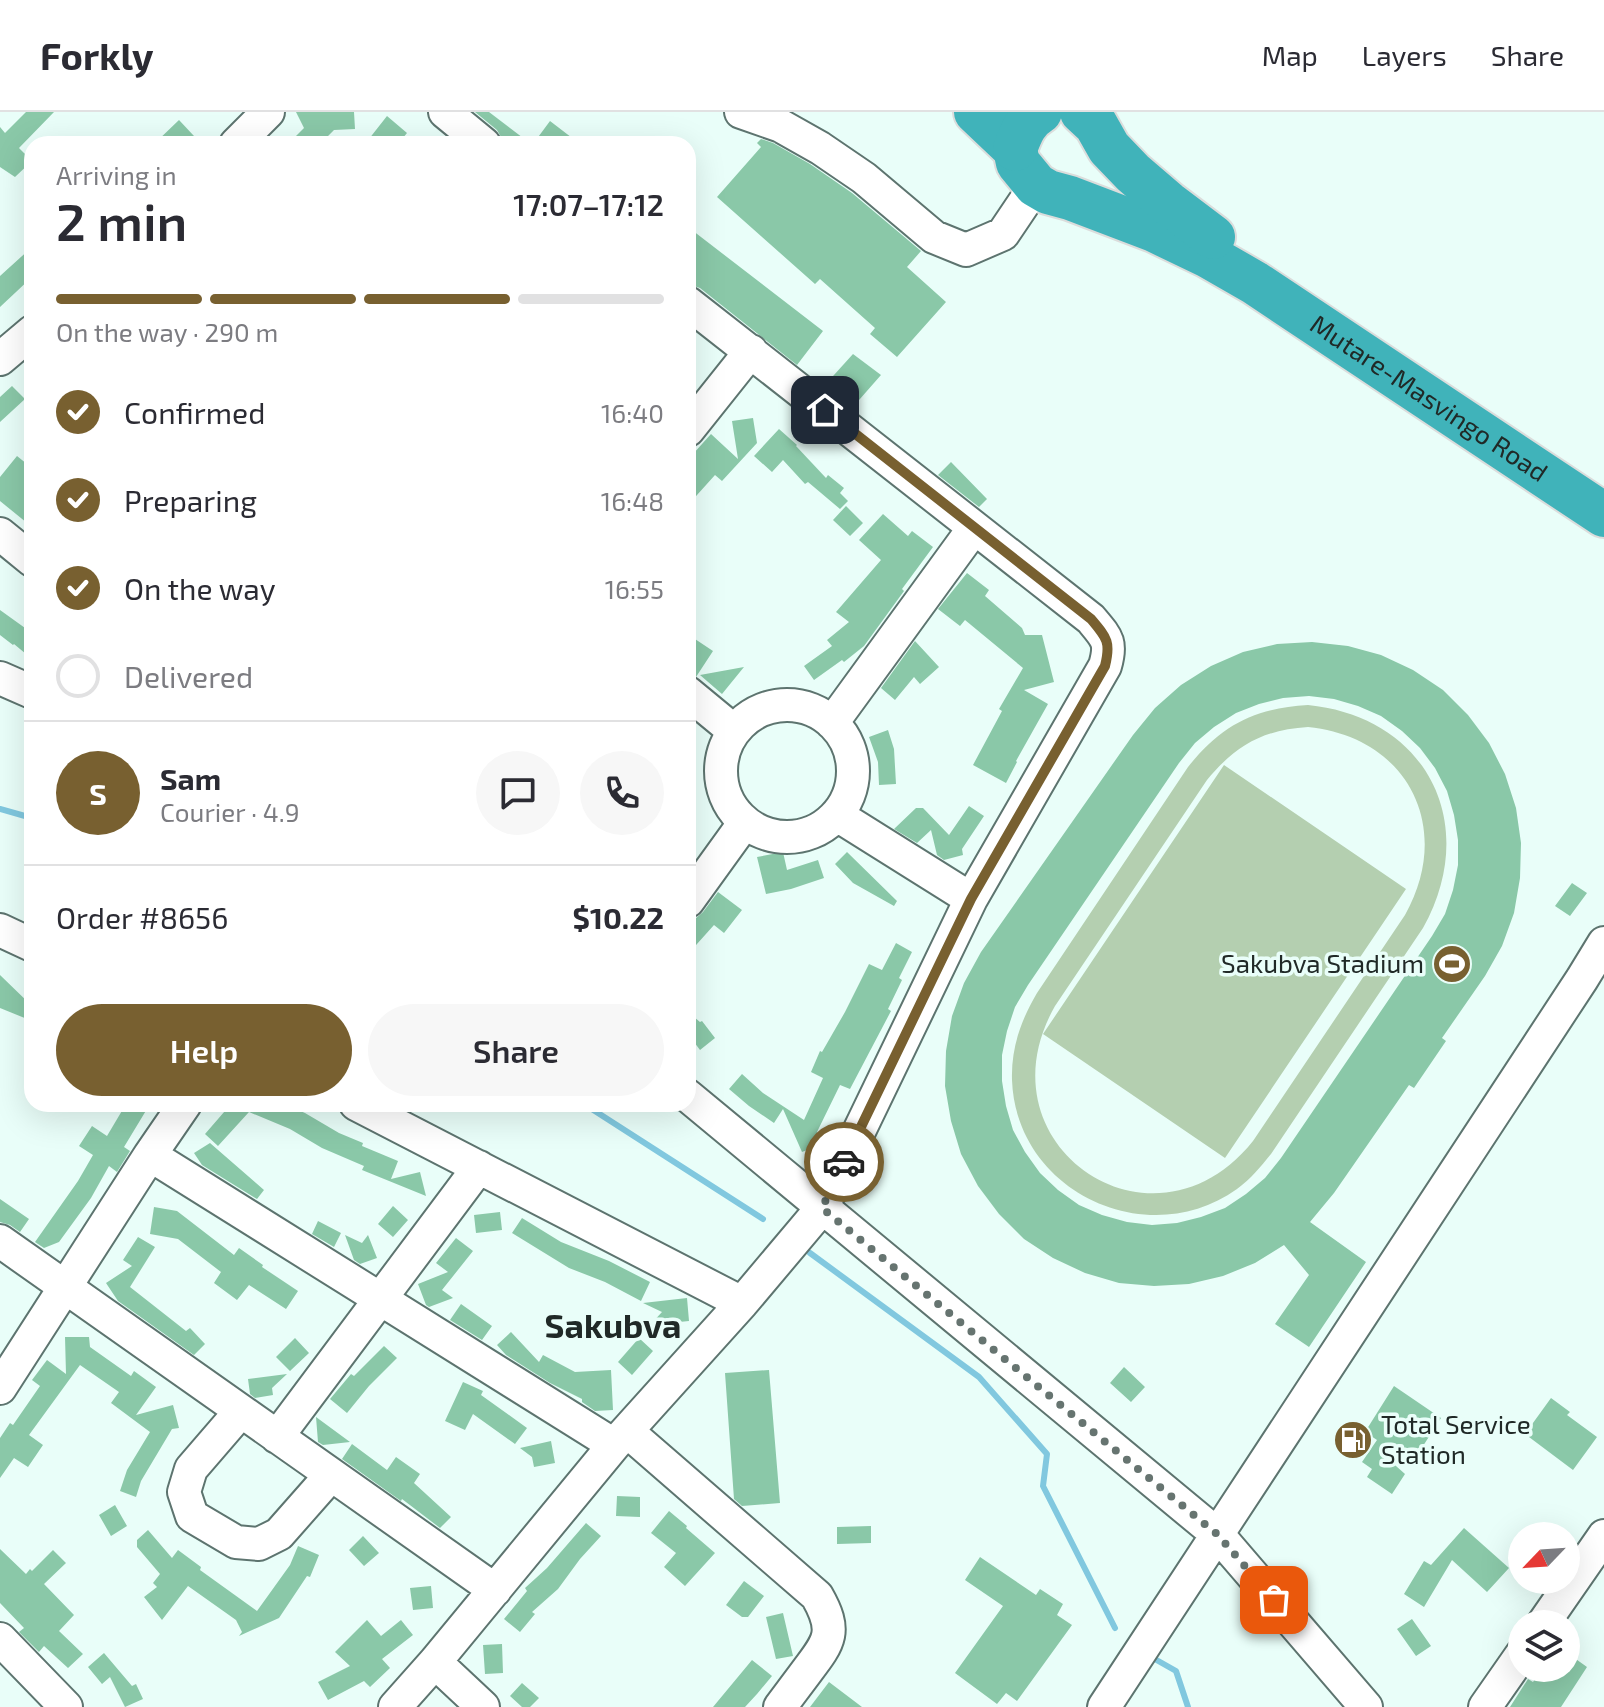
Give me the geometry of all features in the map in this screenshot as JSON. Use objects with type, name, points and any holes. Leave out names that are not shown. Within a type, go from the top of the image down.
[{"type":"highway","name":"Mutare-Masvingo Road","points":[[976,112],[1040,177],[1208,256],[1255,283],[1604,515]]},
{"type":"highway","points":[[1040,112],[1030,118],[1024,127],[1040,177],[1093,186],[1104,171],[1118,130]]},
{"type":"highway","name":"Mutare-Masvingo Road","points":[[1082,112],[1096,125],[1118,130],[1133,173],[1222,243],[1255,283]]},
{"type":"street","points":[[244,136],[268,112]]},
{"type":"street","points":[[445,112],[474,136]]},
{"type":"street","points":[[741,112],[781,126],[820,148],[864,178],[934,237],[966,250],[1003,234],[1040,177]]},
{"type":"street","points":[[395,1707],[621,1438],[822,1208],[971,899],[1105,666],[1109,652],[1108,639],[1091,619],[696,309]]},
{"type":"street","points":[[0,359],[24,339]]},
{"type":"street","points":[[696,420],[751,351]]},
{"type":"street","points":[[832,723],[974,528]]},
{"type":"street","points":[[0,534],[24,554]]},
{"type":"street","points":[[0,678],[24,688]]},
{"type":"street","points":[[696,700],[734,731]]},
{"type":"street","points":[[792,705],[814,710],[832,723],[845,738],[853,778],[848,797],[837,815],[822,828],[803,835],[783,837],[763,833],[745,822],[732,807],[723,789],[721,769],[725,748],[734,731],[751,716],[771,707],[792,705]]},
{"type":"street","points":[[837,815],[971,899]]},
{"type":"street","points":[[696,890],[745,822]]},
{"type":"street","points":[[0,930],[24,941]]},
{"type":"street","points":[[1104,1707],[1218,1535],[1593,990],[1604,943]]},
{"type":"street","points":[[696,1103],[1218,1535],[1366,1707]]},
{"type":"street","points":[[0,1388],[180,1112]]},
{"type":"street","points":[[372,1112],[742,1303]]},
{"type":"street","points":[[150,1155],[380,1299],[621,1438],[817,1596],[825,1610],[829,1634],[826,1646],[780,1707]]},
{"type":"street","points":[[277,1437],[479,1167]]},
{"type":"street","points":[[0,1241],[495,1590]]},
{"type":"street","points":[[241,1411],[191,1469],[184,1492],[192,1516],[236,1542],[259,1544],[279,1534],[331,1475]]},
{"type":"street","points":[[1553,1610],[1604,1536]]},
{"type":"street","points":[[0,1639],[66,1707]]},
{"type":"street","points":[[435,1662],[483,1707]]},
{"type":"street","points":[[1485,1707],[1508,1674]]},
{"type":"green space","points":[[1308,705],[1349,714],[1384,730],[1412,753],[1432,782],[1443,815],[1446,851],[1440,889],[1423,928],[1271,1154],[1247,1181],[1202,1207],[1165,1215],[1128,1212],[1093,1200],[1061,1181],[1036,1153],[1019,1119],[1012,1068],[1015,1046],[1026,1013],[1200,752],[1240,721],[1289,707]],"holes":[[[1308,727],[1343,734],[1372,748],[1396,768],[1412,792],[1422,820],[1425,850],[1419,882],[1405,915],[1253,1141],[1213,1177],[1169,1192],[1126,1190],[1087,1172],[1057,1143],[1039,1103],[1037,1057],[1055,1006],[1207,780],[1229,757],[1252,742],[1277,732]]]},
{"type":"green space","points":[[1224,765],[1406,889],[1225,1158],[1043,1034]]},
{"type":"building","points":[[26,112],[54,112],[31,136],[24,136],[24,143],[19,148],[24,153],[24,169],[15,177],[0,167],[0,127],[5,133]]},
{"type":"building","points":[[296,112],[354,112],[355,129],[334,130],[328,136],[296,136],[304,128]]},
{"type":"building","points":[[475,112],[489,112],[520,136],[500,136]]},
{"type":"building","points":[[387,116],[407,133],[405,136],[371,136]]},
{"type":"building","points":[[179,120],[194,136],[162,136]]},
{"type":"building","points":[[550,121],[570,136],[539,136]]},
{"type":"building","points":[[761,139],[810,164],[852,193],[921,251],[907,267],[946,302],[897,357],[870,334],[875,328],[820,279],[815,284],[717,197],[761,147],[757,143]]},
{"type":"building","points":[[696,233],[823,331],[797,365],[696,287]]},
{"type":"building","points":[[24,254],[24,284],[0,307],[0,276]]},
{"type":"building","points":[[853,354],[881,375],[852,408],[824,386]]},
{"type":"building","points":[[12,386],[24,400],[0,422],[0,397]]},
{"type":"building","points":[[753,418],[757,443],[722,481],[715,475],[696,496],[696,451],[711,434],[738,459],[732,421]]},
{"type":"building","points":[[779,429],[826,478],[828,475],[844,488],[840,493],[848,501],[840,509],[808,482],[805,484],[783,460],[772,472],[754,456]]},
{"type":"building","points":[[17,456],[24,462],[24,520],[0,501],[0,477]]},
{"type":"building","points":[[951,462],[987,499],[979,507],[938,475]]},
{"type":"building","points":[[846,506],[863,523],[850,536],[833,520]]},
{"type":"building","points":[[883,514],[908,536],[912,531],[933,547],[864,646],[814,680],[804,666],[832,646],[827,640],[849,622],[836,612],[881,560],[859,540]]},
{"type":"building","points":[[967,573],[989,590],[985,596],[1022,628],[1025,635],[1042,635],[1054,682],[1024,690],[1048,704],[1006,783],[973,765],[1002,711],[999,709],[1023,668],[965,620],[960,626],[938,609]]},
{"type":"building","points":[[0,610],[24,627],[24,652],[14,644],[0,635]]},
{"type":"building","points":[[696,640],[713,651],[696,677]]},
{"type":"building","points":[[915,641],[939,667],[920,684],[914,677],[895,700],[881,688]]},
{"type":"building","name":"Sakubva Stadium","points":[[1312,642],[1348,646],[1381,655],[1413,670],[1443,690],[1468,715],[1489,743],[1505,774],[1516,808],[1521,843],[1520,878],[1514,913],[1502,946],[1442,1038],[1446,1041],[1414,1088],[1409,1085],[1334,1193],[1310,1222],[1366,1262],[1309,1347],[1275,1324],[1309,1275],[1284,1245],[1255,1263],[1223,1276],[1189,1284],[1154,1286],[1119,1283],[1085,1273],[1053,1258],[1024,1239],[999,1214],[978,1186],[961,1154],[945,1086],[946,1051],[952,1016],[964,983],[981,952],[1133,735],[1155,708],[1181,685],[1211,666],[1243,652],[1277,644]],"holes":[[[1309,696],[1334,699],[1381,716],[1402,731],[1420,748],[1447,791],[1458,840],[1458,865],[1445,914],[1281,1158],[1265,1178],[1246,1194],[1225,1208],[1201,1217],[1152,1225],[1127,1222],[1079,1205],[1040,1173],[1013,1130],[1002,1081],[1002,1055],[1015,1007],[1195,743],[1236,713],[1259,704]]]},
{"type":"building","points":[[744,667],[722,694],[700,675]]},
{"type":"building","points":[[888,730],[894,749],[896,784],[879,785],[878,762],[869,737]]},
{"type":"building","points":[[969,806],[984,816],[962,849],[963,855],[944,860],[937,855],[931,830],[917,843],[894,829],[916,808],[923,808],[949,835]]},
{"type":"building","points":[[783,852],[787,870],[818,860],[824,878],[766,894],[757,857]]},
{"type":"building","points":[[847,852],[897,901],[894,906],[853,883],[835,864]]},
{"type":"building","points":[[1572,883],[1587,893],[1570,916],[1555,906]]},
{"type":"building","points":[[718,892],[742,910],[724,933],[714,925],[696,945],[696,918]]},
{"type":"building","points":[[896,943],[912,952],[899,978],[902,980],[888,1009],[891,1011],[850,1089],[840,1085],[817,1132],[822,1144],[802,1152],[783,1109],[774,1123],[729,1089],[742,1074],[763,1093],[804,1120],[823,1078],[811,1072],[820,1051],[845,1012],[869,964],[882,970]]},
{"type":"building","points":[[0,975],[24,998],[24,1018],[0,1008]]},
{"type":"building","points":[[696,1019],[702,1021],[715,1038],[700,1050],[696,1045]]},
{"type":"building","points":[[121,1112],[145,1112],[124,1147],[130,1151],[117,1172],[109,1166],[91,1198],[59,1242],[44,1248],[35,1242],[93,1155],[79,1146],[92,1126],[107,1136]]},
{"type":"building","points":[[224,1112],[249,1112],[218,1146],[205,1134]]},
{"type":"building","points":[[249,1112],[305,1113],[363,1143],[362,1146],[398,1161],[391,1179],[420,1172],[426,1196],[362,1170],[364,1166],[322,1148],[290,1129]]},
{"type":"building","points":[[210,1143],[264,1190],[257,1199],[202,1165],[194,1153]]},
{"type":"building","points":[[0,1199],[29,1219],[20,1232],[0,1222]]},
{"type":"building","points":[[393,1206],[408,1220],[393,1237],[378,1224]]},
{"type":"building","points":[[154,1207],[177,1211],[234,1255],[239,1248],[298,1291],[286,1309],[249,1285],[237,1300],[214,1283],[221,1272],[178,1239],[150,1234]]},
{"type":"building","points":[[500,1212],[502,1230],[476,1233],[474,1215]]},
{"type":"building","points":[[522,1218],[561,1242],[650,1282],[641,1301],[569,1268],[512,1233]]},
{"type":"building","points":[[318,1221],[341,1233],[334,1247],[312,1234]]},
{"type":"building","points":[[345,1235],[362,1243],[368,1235],[377,1258],[360,1264],[354,1260]]},
{"type":"building","points":[[138,1237],[155,1247],[130,1287],[186,1331],[190,1328],[205,1344],[194,1355],[118,1301],[106,1283],[132,1266],[123,1260]]},
{"type":"building","points":[[456,1238],[473,1251],[442,1290],[453,1298],[429,1307],[418,1284],[448,1272],[436,1263]]},
{"type":"building","points":[[687,1298],[689,1321],[650,1325],[662,1312],[643,1303]]},
{"type":"building","points":[[461,1304],[492,1326],[482,1340],[450,1320]]},
{"type":"building","points":[[511,1332],[539,1362],[543,1355],[575,1372],[611,1370],[613,1410],[595,1411],[582,1399],[506,1355],[497,1345]]},
{"type":"building","points":[[65,1337],[89,1337],[90,1347],[131,1376],[134,1371],[156,1387],[136,1415],[173,1405],[179,1428],[172,1429],[141,1481],[136,1497],[120,1491],[127,1470],[150,1432],[111,1403],[119,1392],[80,1365],[29,1435],[43,1445],[28,1467],[14,1458],[0,1478],[0,1438],[40,1386],[32,1380],[47,1360],[66,1374]]},
{"type":"building","points":[[295,1338],[309,1353],[290,1371],[276,1357]]},
{"type":"building","points":[[639,1338],[653,1351],[632,1375],[618,1362]]},
{"type":"building","points":[[384,1346],[397,1358],[347,1413],[330,1399],[351,1374],[354,1376]]},
{"type":"building","points":[[1124,1367],[1145,1387],[1131,1402],[1110,1383]]},
{"type":"building","points":[[769,1370],[780,1503],[742,1506],[734,1499],[725,1373]]},
{"type":"building","points":[[287,1374],[272,1388],[273,1395],[255,1398],[250,1394],[248,1379]]},
{"type":"building","points":[[463,1382],[483,1391],[481,1395],[527,1428],[515,1444],[473,1414],[465,1430],[445,1421]]},
{"type":"building","points":[[1394,1386],[1441,1418],[1414,1460],[1395,1448],[1387,1458],[1405,1474],[1392,1494],[1367,1477],[1372,1469],[1362,1462],[1377,1440],[1365,1432]]},
{"type":"building","points":[[1551,1398],[1570,1412],[1567,1415],[1597,1437],[1573,1470],[1525,1434]]},
{"type":"building","points":[[316,1417],[350,1442],[323,1445],[318,1442]]},
{"type":"building","points":[[551,1441],[555,1463],[534,1467],[532,1457],[520,1448]]},
{"type":"building","points":[[352,1444],[387,1470],[396,1457],[420,1474],[414,1483],[451,1517],[440,1528],[342,1459]]},
{"type":"building","points":[[617,1496],[640,1497],[640,1517],[616,1516]]},
{"type":"building","points":[[115,1505],[127,1526],[111,1536],[99,1515]]},
{"type":"building","points":[[669,1511],[715,1553],[685,1586],[664,1567],[676,1553],[651,1533]]},
{"type":"building","points":[[586,1523],[601,1536],[558,1589],[532,1612],[535,1614],[520,1632],[504,1619],[527,1591],[525,1588]]},
{"type":"building","points":[[871,1526],[871,1543],[837,1544],[837,1527]]},
{"type":"building","points":[[1464,1528],[1508,1569],[1487,1592],[1452,1560],[1424,1607],[1404,1594],[1424,1561],[1431,1565]]},
{"type":"building","points":[[148,1530],[172,1558],[178,1550],[257,1611],[290,1565],[298,1546],[319,1555],[310,1577],[307,1576],[279,1618],[239,1636],[242,1632],[236,1620],[188,1586],[162,1620],[144,1597],[157,1587],[153,1583],[160,1574],[137,1547],[137,1540]]},
{"type":"building","points":[[363,1536],[379,1553],[364,1566],[349,1550]]},
{"type":"building","points":[[0,1549],[26,1574],[53,1550],[66,1563],[44,1584],[74,1615],[59,1631],[83,1654],[68,1668],[44,1646],[39,1652],[19,1632],[24,1628],[0,1603]]},
{"type":"building","points":[[980,1557],[1036,1595],[1040,1589],[1063,1604],[1057,1615],[1072,1625],[1017,1701],[1006,1693],[997,1704],[955,1673],[1003,1606],[965,1580]]},
{"type":"building","points":[[744,1581],[764,1596],[748,1617],[742,1617],[726,1605]]},
{"type":"building","points":[[431,1586],[433,1608],[413,1610],[410,1588]]},
{"type":"building","points":[[783,1613],[793,1656],[776,1659],[766,1617]]},
{"type":"building","points":[[1412,1619],[1431,1646],[1416,1656],[1397,1629]]},
{"type":"building","points":[[367,1620],[381,1636],[401,1620],[413,1635],[382,1659],[390,1668],[370,1687],[364,1681],[328,1700],[318,1682],[350,1666],[335,1652]]},
{"type":"building","points":[[502,1644],[503,1673],[485,1674],[483,1645]]},
{"type":"building","points":[[104,1653],[132,1686],[136,1684],[143,1699],[125,1707],[110,1677],[102,1684],[88,1667]]},
{"type":"building","points":[[752,1660],[772,1676],[745,1707],[713,1707]]},
{"type":"building","points":[[1580,1662],[1587,1667],[1580,1678]]},
{"type":"building","points":[[829,1682],[862,1707],[810,1707]]},
{"type":"building","points":[[1526,1682],[1577,1682],[1561,1707],[1510,1707]]},
{"type":"building","points":[[522,1683],[539,1698],[530,1707],[522,1707],[510,1696]]},
{"type":"waterway","points":[[0,809],[24,816]]},
{"type":"waterway","points":[[596,1112],[763,1219]]},
{"type":"waterway","points":[[810,1253],[979,1377],[1047,1454],[1043,1486],[1115,1628]]},
{"type":"waterway","points":[[1153,1658],[1176,1671],[1188,1707]]},
{"type":"way so far","points":[[844,1162],[822,1208],[1218,1535],[1274,1600]]},
{"type":"place","name":"Sakubva Stadium","points":[[1452,964]]},
{"type":"place","name":"Total Service Station","points":[[1353,1440]]},
{"type":"district","name":"Sakubva","points":[[613,1326]]},
{"type":"route","points":[[825,410],[1091,619],[1108,639],[1109,652],[1105,666],[971,899],[844,1162]]}]
